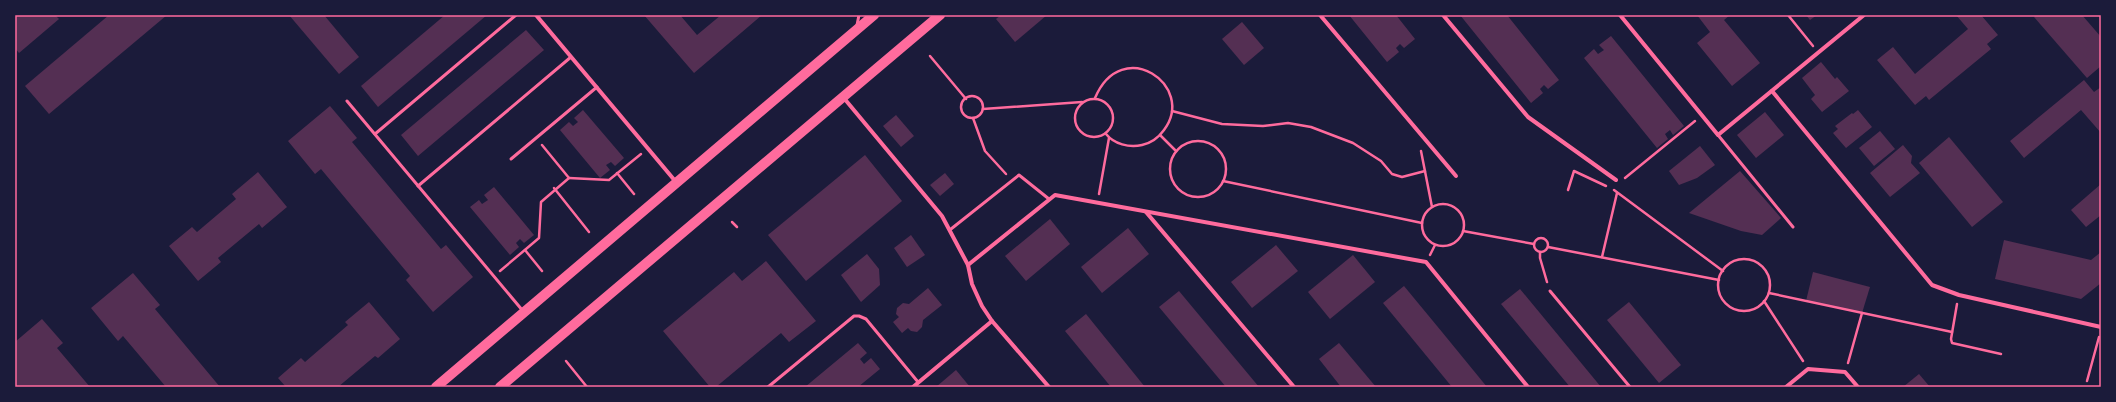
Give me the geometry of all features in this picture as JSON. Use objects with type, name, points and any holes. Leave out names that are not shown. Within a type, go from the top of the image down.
[{"type":"main road","points":[[436,387],[874,15]]},
{"type":"main road","points":[[500,387],[940,15]]},
{"type":"street","points":[[536,15],[676,182]]},
{"type":"street","points":[[1320,15],[1456,176]]},
{"type":"street","points":[[1443,15],[1528,117],[1617,182]]},
{"type":"street","points":[[1620,15],[1718,135],[1864,15]]},
{"type":"street","points":[[1772,91],[1936,289],[2101,327]]},
{"type":"street","points":[[843,97],[942,216],[951,229],[968,265],[977,297],[992,321],[1049,387]]},
{"type":"street","points":[[968,265],[1055,195],[1426,262],[1528,387]]},
{"type":"street","points":[[1145,212],[1294,387]]},
{"type":"street","points":[[913,387],[992,321]]},
{"type":"street","points":[[1786,387],[1808,369],[1845,372],[1858,387]]},
{"type":"lane","points":[[374,134],[516,15]]},
{"type":"lane","points":[[855,31],[859,15]]},
{"type":"lane","points":[[418,186],[571,57]]},
{"type":"lane","points":[[511,159],[597,87]]},
{"type":"lane","points":[[347,101],[524,312]]},
{"type":"lane","points":[[1718,135],[1793,227]]},
{"type":"lane","points":[[951,229],[1019,175],[1049,199]]},
{"type":"lane","points":[[1550,291],[1630,387]]},
{"type":"lane","points":[[768,387],[854,316],[859,316],[866,319],[918,382]]},
{"type":"path","points":[[1788,15],[1819,52]]},
{"type":"path","points":[[930,56],[966,99]]},
{"type":"path","points":[[1094,98],[1099,87],[1107,78],[1117,71],[1129,68],[1141,69],[1152,73],[1162,80],[1168,90],[1172,102],[1172,111],[1168,125],[1160,135],[1151,142],[1130,146],[1119,144],[1109,138],[1106,134]]},
{"type":"path","points":[[976,98],[982,102],[983,109],[980,115],[973,118],[966,116],[962,111],[962,104],[966,99],[976,98]]},
{"type":"path","points":[[983,109],[1082,102],[1094,98],[1106,103],[1113,113],[1113,124],[1106,134],[1094,138],[1087,137],[1077,128],[1075,114],[1077,108],[1082,102]]},
{"type":"path","points":[[1172,111],[1222,124],[1263,126],[1288,123],[1312,127],[1353,143],[1377,158],[1392,174],[1402,177],[1425,171]]},
{"type":"path","points":[[1623,179],[1702,115]]},
{"type":"path","points":[[973,118],[985,151],[1011,181]]},
{"type":"path","points":[[1418,131],[1432,207]]},
{"type":"path","points":[[1160,135],[1176,151]]},
{"type":"path","points":[[536,138],[569,178]]},
{"type":"path","points":[[1098,202],[1109,138]]},
{"type":"path","points":[[1200,140],[1216,148],[1222,155],[1225,163],[1223,181],[1214,190],[1203,196],[1186,194],[1179,190],[1174,183],[1170,171],[1171,158],[1176,151],[1187,143],[1200,140]]},
{"type":"path","points":[[494,276],[539,238],[541,202],[554,189],[569,178],[609,180],[648,148]]},
{"type":"path","points":[[1568,190],[1574,171],[1611,189],[1723,271]]},
{"type":"path","points":[[617,173],[634,194]]},
{"type":"path","points":[[1223,181],[1422,223]]},
{"type":"path","points":[[1611,189],[1617,182]]},
{"type":"path","points":[[554,189],[589,232]]},
{"type":"path","points":[[1602,257],[1617,193]]},
{"type":"path","points":[[1444,204],[1456,208],[1463,218],[1463,231],[1456,242],[1442,246],[1430,241],[1422,229],[1422,223],[1424,216],[1432,207],[1444,204]]},
{"type":"path","points":[[732,222],[737,227]]},
{"type":"path","points":[[1463,231],[1534,244]]},
{"type":"path","points":[[1534,244],[1538,239],[1542,238],[1548,242],[1548,247],[1544,252],[1540,252]]},
{"type":"path","points":[[1534,244],[1536,250],[1540,252]]},
{"type":"path","points":[[1548,247],[1719,280]]},
{"type":"path","points":[[525,250],[542,271]]},
{"type":"path","points":[[1540,252],[1540,258],[1550,291]]},
{"type":"path","points":[[1743,259],[1759,264],[1768,277],[1769,293],[1759,306],[1745,311],[1730,307],[1720,295],[1719,280],[1723,271],[1732,263],[1743,259]]},
{"type":"path","points":[[1769,293],[1952,332]]},
{"type":"path","points":[[1959,295],[1950,340],[1955,344],[2001,354]]},
{"type":"path","points":[[1764,301],[1808,369]]},
{"type":"path","points":[[1845,372],[1862,313]]},
{"type":"path","points":[[2087,381],[2099,336]]},
{"type":"path","points":[[566,361],[587,387]]},
{"type":"building","points":[[15,15],[55,15],[59,19],[19,53],[15,48]]},
{"type":"building","points":[[109,15],[167,15],[49,114],[25,86]]},
{"type":"building","points":[[289,15],[324,15],[359,57],[339,74]]},
{"type":"building","points":[[445,15],[487,15],[378,107],[361,86]]},
{"type":"building","points":[[644,15],[680,15],[697,35],[721,15],[762,15],[694,73]]},
{"type":"building","points":[[1001,15],[1047,15],[1015,42],[996,19]]},
{"type":"building","points":[[1349,15],[1396,15],[1415,39],[1404,48],[1400,44],[1396,48],[1399,52],[1387,62]]},
{"type":"building","points":[[1460,15],[1507,15],[1559,80],[1548,89],[1544,85],[1540,89],[1543,93],[1531,103]]},
{"type":"building","points":[[1697,15],[1730,15],[1724,20],[1760,63],[1732,86],[1697,43],[1710,32]]},
{"type":"building","points":[[1806,15],[1817,15],[1810,20]]},
{"type":"building","points":[[1956,15],[1981,15],[1998,35],[1987,44],[1991,49],[1929,100],[1926,96],[1915,105],[1877,60],[1893,47],[1915,74],[1968,29]]},
{"type":"building","points":[[2036,15],[2082,15],[2101,37],[2101,66],[2087,78],[2034,17]]},
{"type":"building","points":[[1242,22],[1264,48],[1244,65],[1222,39]]},
{"type":"building","points":[[526,30],[544,50],[418,156],[401,135]]},
{"type":"building","points":[[1611,36],[1684,126],[1673,135],[1670,130],[1665,134],[1668,139],[1657,148],[1584,58],[1594,49],[1598,54],[1604,50],[1599,45]]},
{"type":"building","points":[[1821,62],[1835,79],[1837,77],[1849,91],[1822,112],[1811,99],[1815,95],[1802,78]]},
{"type":"building","points":[[2084,80],[2094,92],[2101,87],[2101,133],[2081,110],[2024,158],[2010,141]]},
{"type":"building","points":[[330,106],[357,138],[352,142],[441,249],[446,245],[473,277],[433,312],[406,280],[410,276],[321,169],[315,174],[288,141]]},
{"type":"building","points":[[583,110],[624,158],[615,166],[611,162],[606,165],[610,170],[600,178],[560,130],[569,122],[573,126],[578,122],[574,118]]},
{"type":"building","points":[[1858,110],[1872,127],[1846,148],[1833,133],[1838,129],[1835,126]]},
{"type":"building","points":[[1765,112],[1784,135],[1756,158],[1737,135]]},
{"type":"building","points":[[896,115],[914,136],[901,147],[883,126]]},
{"type":"building","points":[[1880,131],[1895,149],[1874,166],[1859,148]]},
{"type":"building","points":[[1949,137],[2003,202],[1972,227],[1919,163]]},
{"type":"building","points":[[1903,145],[1912,156],[1911,163],[1920,173],[1890,197],[1870,173]]},
{"type":"building","points":[[1700,146],[1715,165],[1697,178],[1679,185],[1669,171]]},
{"type":"building","points":[[865,155],[902,201],[806,281],[768,235]]},
{"type":"building","points":[[1740,171],[1781,218],[1762,235],[1741,231],[1689,213]]},
{"type":"building","points":[[258,172],[287,207],[262,228],[259,224],[218,258],[221,262],[198,281],[169,246],[192,227],[197,232],[236,199],[232,194]]},
{"type":"building","points":[[945,173],[954,184],[940,196],[930,185]]},
{"type":"building","points":[[2101,184],[2101,215],[2086,227],[2071,210]]},
{"type":"building","points":[[494,187],[534,235],[524,243],[520,239],[516,243],[519,247],[510,255],[470,207],[479,200],[482,204],[488,200],[484,195]]},
{"type":"building","points":[[1050,219],[1070,244],[1026,281],[1005,256]]},
{"type":"building","points":[[1128,228],[1149,254],[1102,293],[1081,267]]},
{"type":"building","points":[[911,235],[925,255],[907,267],[894,248]]},
{"type":"building","points":[[2004,240],[2091,260],[2101,252],[2101,283],[2081,299],[1995,279]]},
{"type":"building","points":[[1276,245],[1298,271],[1252,308],[1231,282]]},
{"type":"building","points":[[867,254],[879,269],[880,285],[861,302],[841,275]]},
{"type":"building","points":[[1353,255],[1375,282],[1330,319],[1308,292]]},
{"type":"building","points":[[766,261],[816,321],[789,342],[781,333],[716,387],[710,387],[663,331],[734,272],[742,281]]},
{"type":"building","points":[[1813,272],[1870,287],[1862,313],[1806,301]]},
{"type":"building","points":[[133,273],[160,305],[155,309],[220,387],[166,387],[123,336],[118,341],[91,308]]},
{"type":"building","points":[[1404,286],[1487,387],[1452,387],[1383,303]]},
{"type":"building","points":[[928,288],[942,305],[923,320],[922,327],[917,332],[911,331],[908,328],[902,333],[893,322],[899,317],[896,314],[897,308],[903,303],[909,304]]},
{"type":"building","points":[[1520,289],[1601,387],[1570,387],[1501,304]]},
{"type":"building","points":[[1179,291],[1259,387],[1226,387],[1159,307]]},
{"type":"building","points":[[369,302],[400,339],[378,358],[375,356],[338,387],[286,387],[278,378],[301,358],[305,362],[348,325],[345,322]]},
{"type":"building","points":[[1629,302],[1681,365],[1659,383],[1607,320]]},
{"type":"building","points":[[1086,314],[1145,387],[1111,387],[1065,331]]},
{"type":"building","points":[[42,319],[63,343],[57,348],[90,387],[15,387],[15,342]]},
{"type":"building","points":[[858,343],[867,353],[860,359],[864,364],[871,358],[880,369],[858,387],[805,387]]},
{"type":"building","points":[[1339,343],[1376,387],[1341,387],[1319,359]]},
{"type":"building","points":[[956,370],[970,387],[936,387]]},
{"type":"building","points":[[1919,374],[1930,387],[1903,387]]}]
